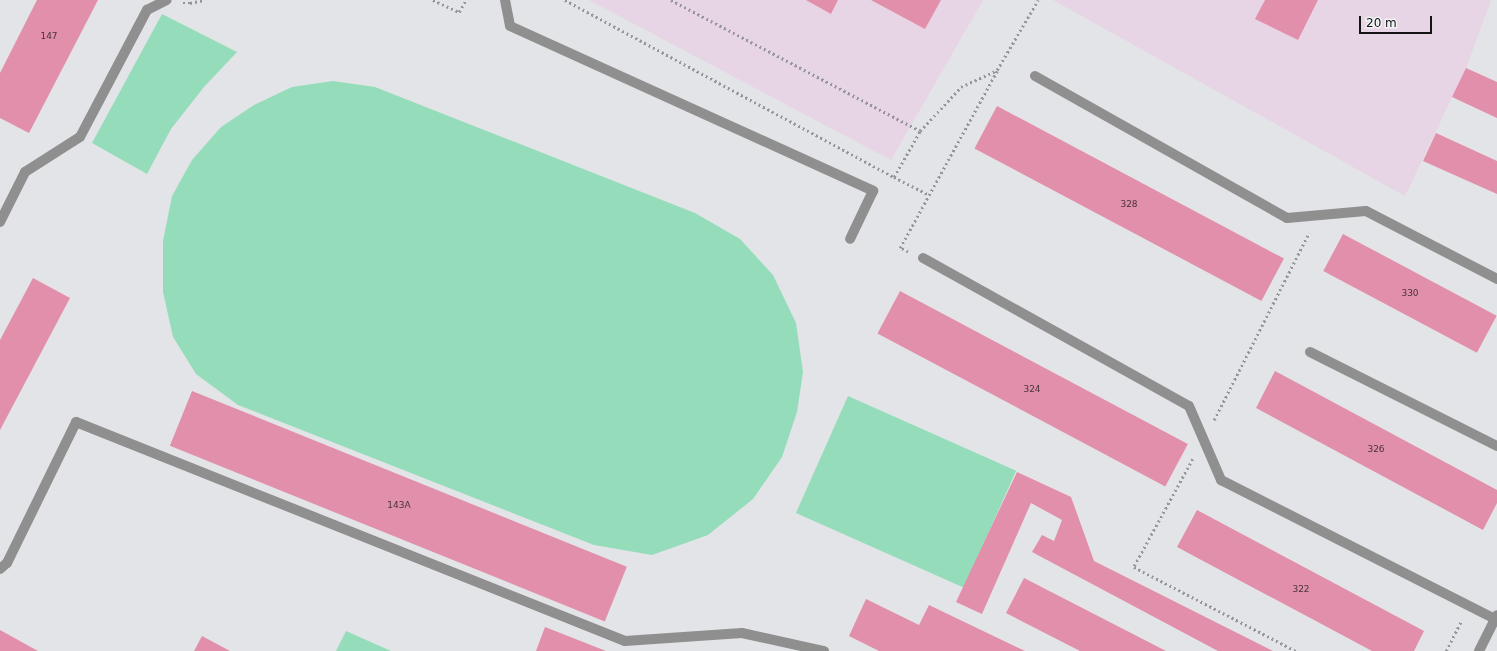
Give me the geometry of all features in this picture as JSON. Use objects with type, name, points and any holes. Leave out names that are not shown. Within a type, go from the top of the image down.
[{"type":"street","points":[[506,0],[510,26],[873,191],[850,239]]},
{"type":"street","points":[[0,222],[25,172],[80,137],[147,10],[169,1]]},
{"type":"street","points":[[1035,76],[1287,218],[1366,211],[1497,279]]},
{"type":"street","points":[[923,258],[1189,406],[1221,480],[1469,606],[1496,617],[1479,651]]},
{"type":"street","points":[[1310,352],[1497,446]]},
{"type":"street","points":[[0,569],[7,563],[76,422],[625,641],[742,633],[824,651]]},
{"type":"path","points":[[169,1],[190,4],[204,0]]},
{"type":"path","points":[[433,0],[459,12],[466,0]]},
{"type":"path","points":[[565,0],[894,178],[929,195]]},
{"type":"path","points":[[671,0],[920,131]]},
{"type":"path","points":[[923,258],[900,248],[997,70],[1038,0]]},
{"type":"path","points":[[894,178],[920,131],[961,87],[997,70]]},
{"type":"path","points":[[1446,651],[1469,606]]},
{"type":"shaded area","points":[[589,0],[983,0],[891,160]]},
{"type":"shaded area","points":[[1053,0],[1491,0],[1466,68],[1405,196]]},
{"type":"green space","points":[[162,14],[237,52],[204,87],[171,129],[147,174],[92,143]]},
{"type":"green space","points":[[333,81],[375,87],[695,213],[740,239],[773,275],[796,323],[803,372],[797,412],[782,457],[753,499],[708,535],[652,555],[594,545],[238,405],[196,374],[173,337],[163,292],[163,241],[172,196],[192,160],[221,127],[254,105],[292,87]]},
{"type":"green space","points":[[848,396],[1016,471],[964,588],[796,513]]},
{"type":"green space","points":[[346,631],[391,651],[336,651]]},
{"type":"building","points":[[37,0],[98,0],[29,133],[0,118],[0,73]]},
{"type":"building","points":[[806,0],[838,0],[831,14]]},
{"type":"building","points":[[871,0],[941,0],[925,29]]},
{"type":"building","points":[[1265,0],[1318,0],[1298,40],[1255,19]]},
{"type":"building","points":[[1466,68],[1497,82],[1497,118],[1452,97]]},
{"type":"building","points":[[997,106],[1284,259],[1261,301],[974,148]]},
{"type":"building","points":[[1436,133],[1497,161],[1497,194],[1423,161]]},
{"type":"building","points":[[1343,234],[1497,316],[1477,353],[1323,271]]},
{"type":"building","points":[[33,278],[70,298],[0,430],[0,340]]},
{"type":"building","points":[[900,291],[1188,444],[1165,486],[877,333]]},
{"type":"building","points":[[1275,371],[1497,490],[1497,503],[1483,530],[1256,408]]},
{"type":"building","points":[[192,391],[627,567],[605,621],[170,446]]},
{"type":"building","points":[[1017,472],[1071,497],[1094,561],[1273,651],[1218,651],[1032,552],[1042,535],[1054,541],[1062,520],[1031,503],[982,614],[956,602]]},
{"type":"building","points":[[1197,510],[1424,631],[1414,651],[1372,651],[1177,547]]},
{"type":"building","points":[[1024,578],[1166,651],[1080,651],[1006,613]]},
{"type":"building","points":[[866,599],[919,625],[929,605],[1025,651],[879,651],[849,636]]},
{"type":"building","points":[[545,627],[606,651],[536,651]]},
{"type":"building","points":[[0,630],[38,651],[0,651]]},
{"type":"building","points":[[202,636],[230,651],[194,651]]}]
